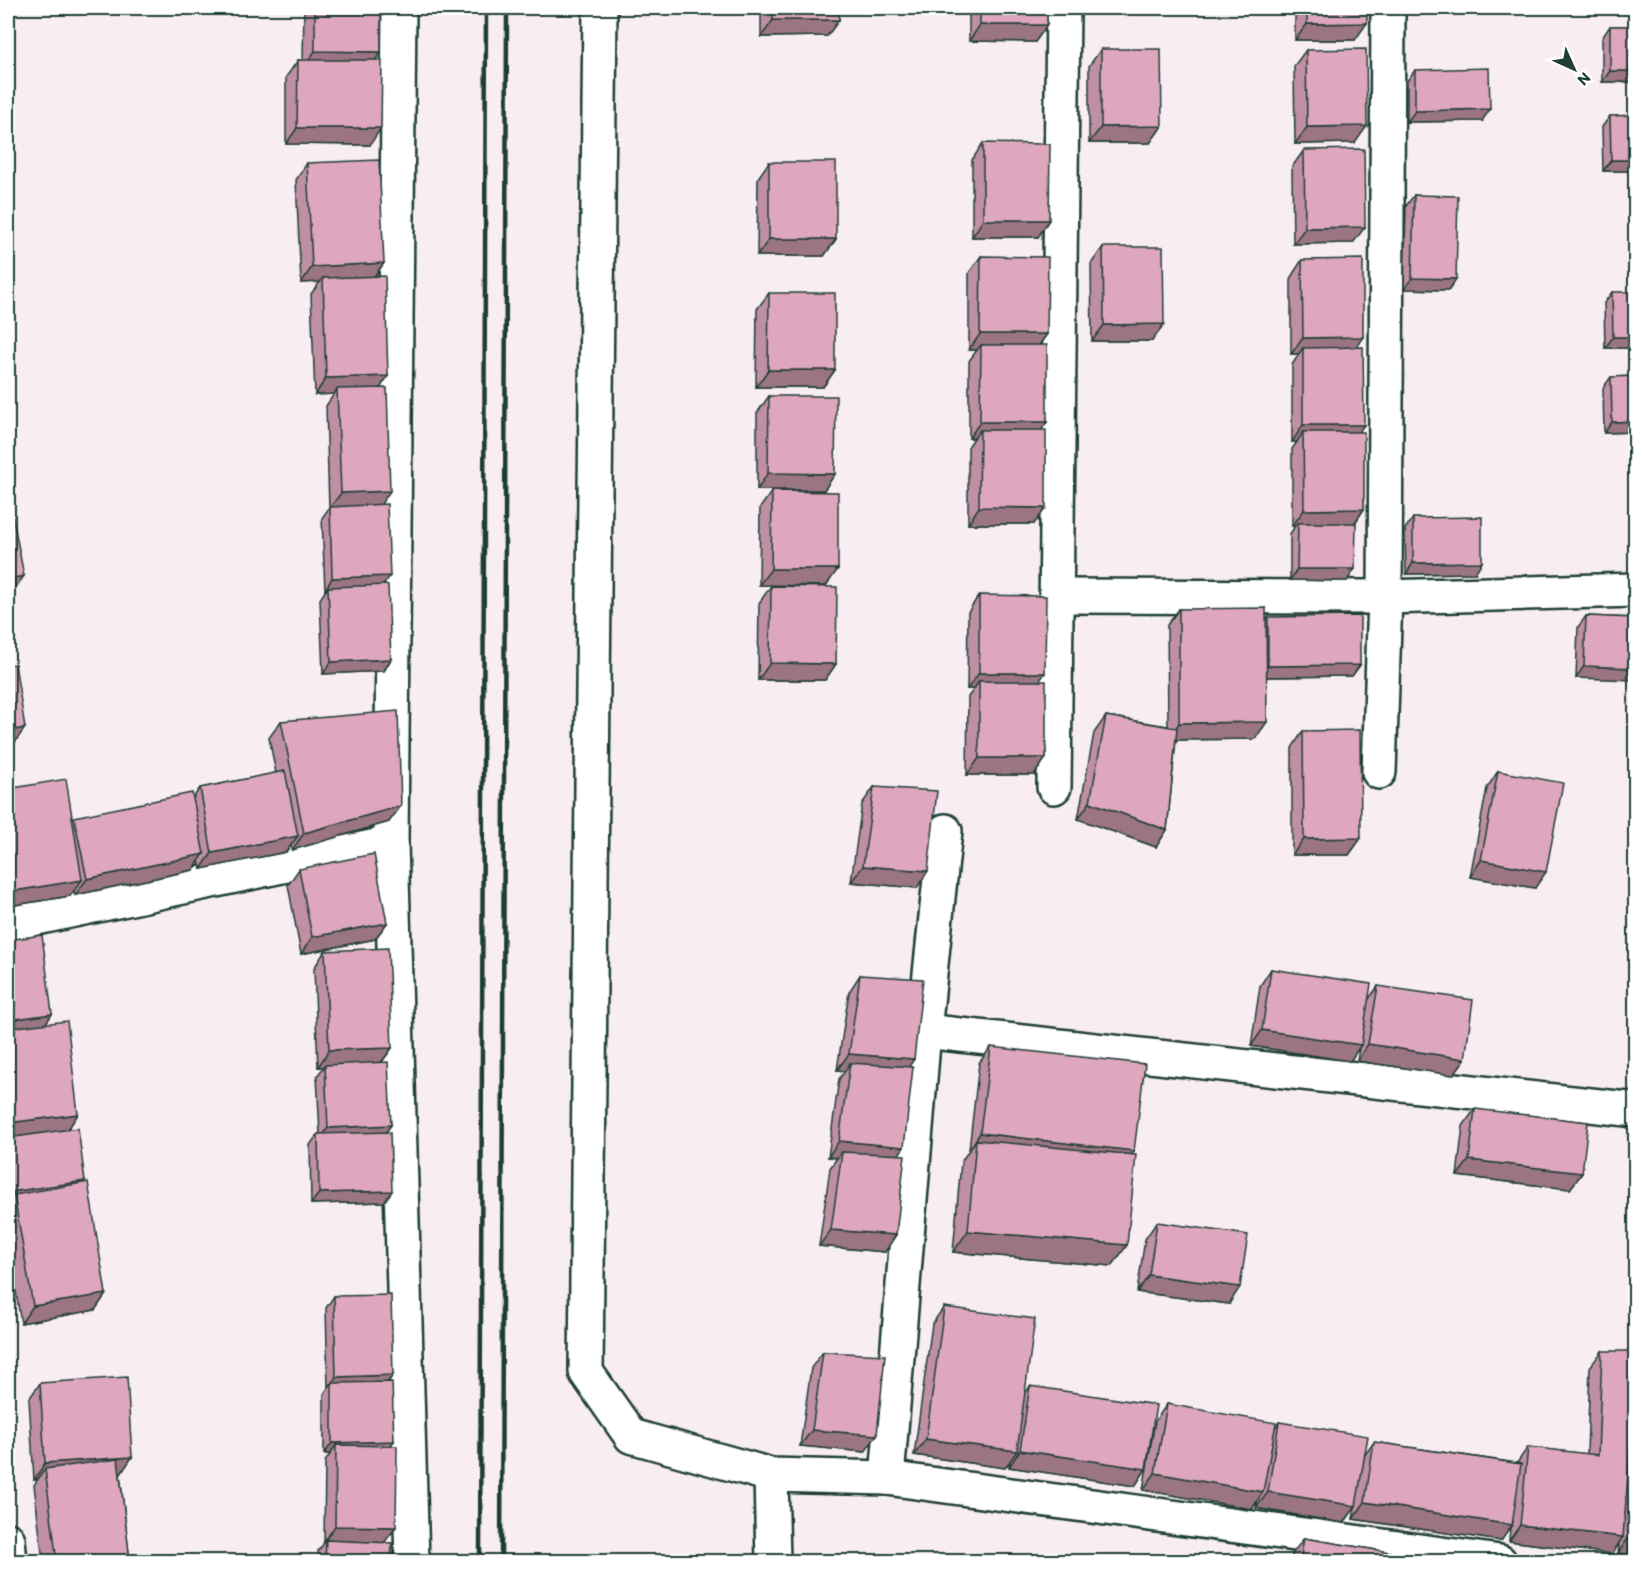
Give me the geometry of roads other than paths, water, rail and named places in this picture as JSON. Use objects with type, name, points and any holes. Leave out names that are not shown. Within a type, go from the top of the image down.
[{"type":"street","points":[[399,8],[391,843],[412,1562]]},
{"type":"street","points":[[600,8],[586,1372],[631,1436],[771,1475],[886,1478],[1500,1562]]},
{"type":"street","points":[[1054,787],[1063,8]]},
{"type":"street","points":[[1379,772],[1386,597],[1388,8]]},
{"type":"street","points":[[1057,597],[1386,597],[1635,590]]},
{"type":"street","points":[[886,1478],[924,1031],[945,831]]},
{"type":"street","points":[[8,924],[391,843]]},
{"type":"street","points":[[924,1031],[1635,1110]]},
{"type":"street","points":[[771,1475],[773,1562]]},
{"type":"street","points":[[8,1540],[10,1562]]},
{"type":"railway","points":[[480,1562],[486,8]]},
{"type":"railway","points":[[501,1562],[507,8]]}]
